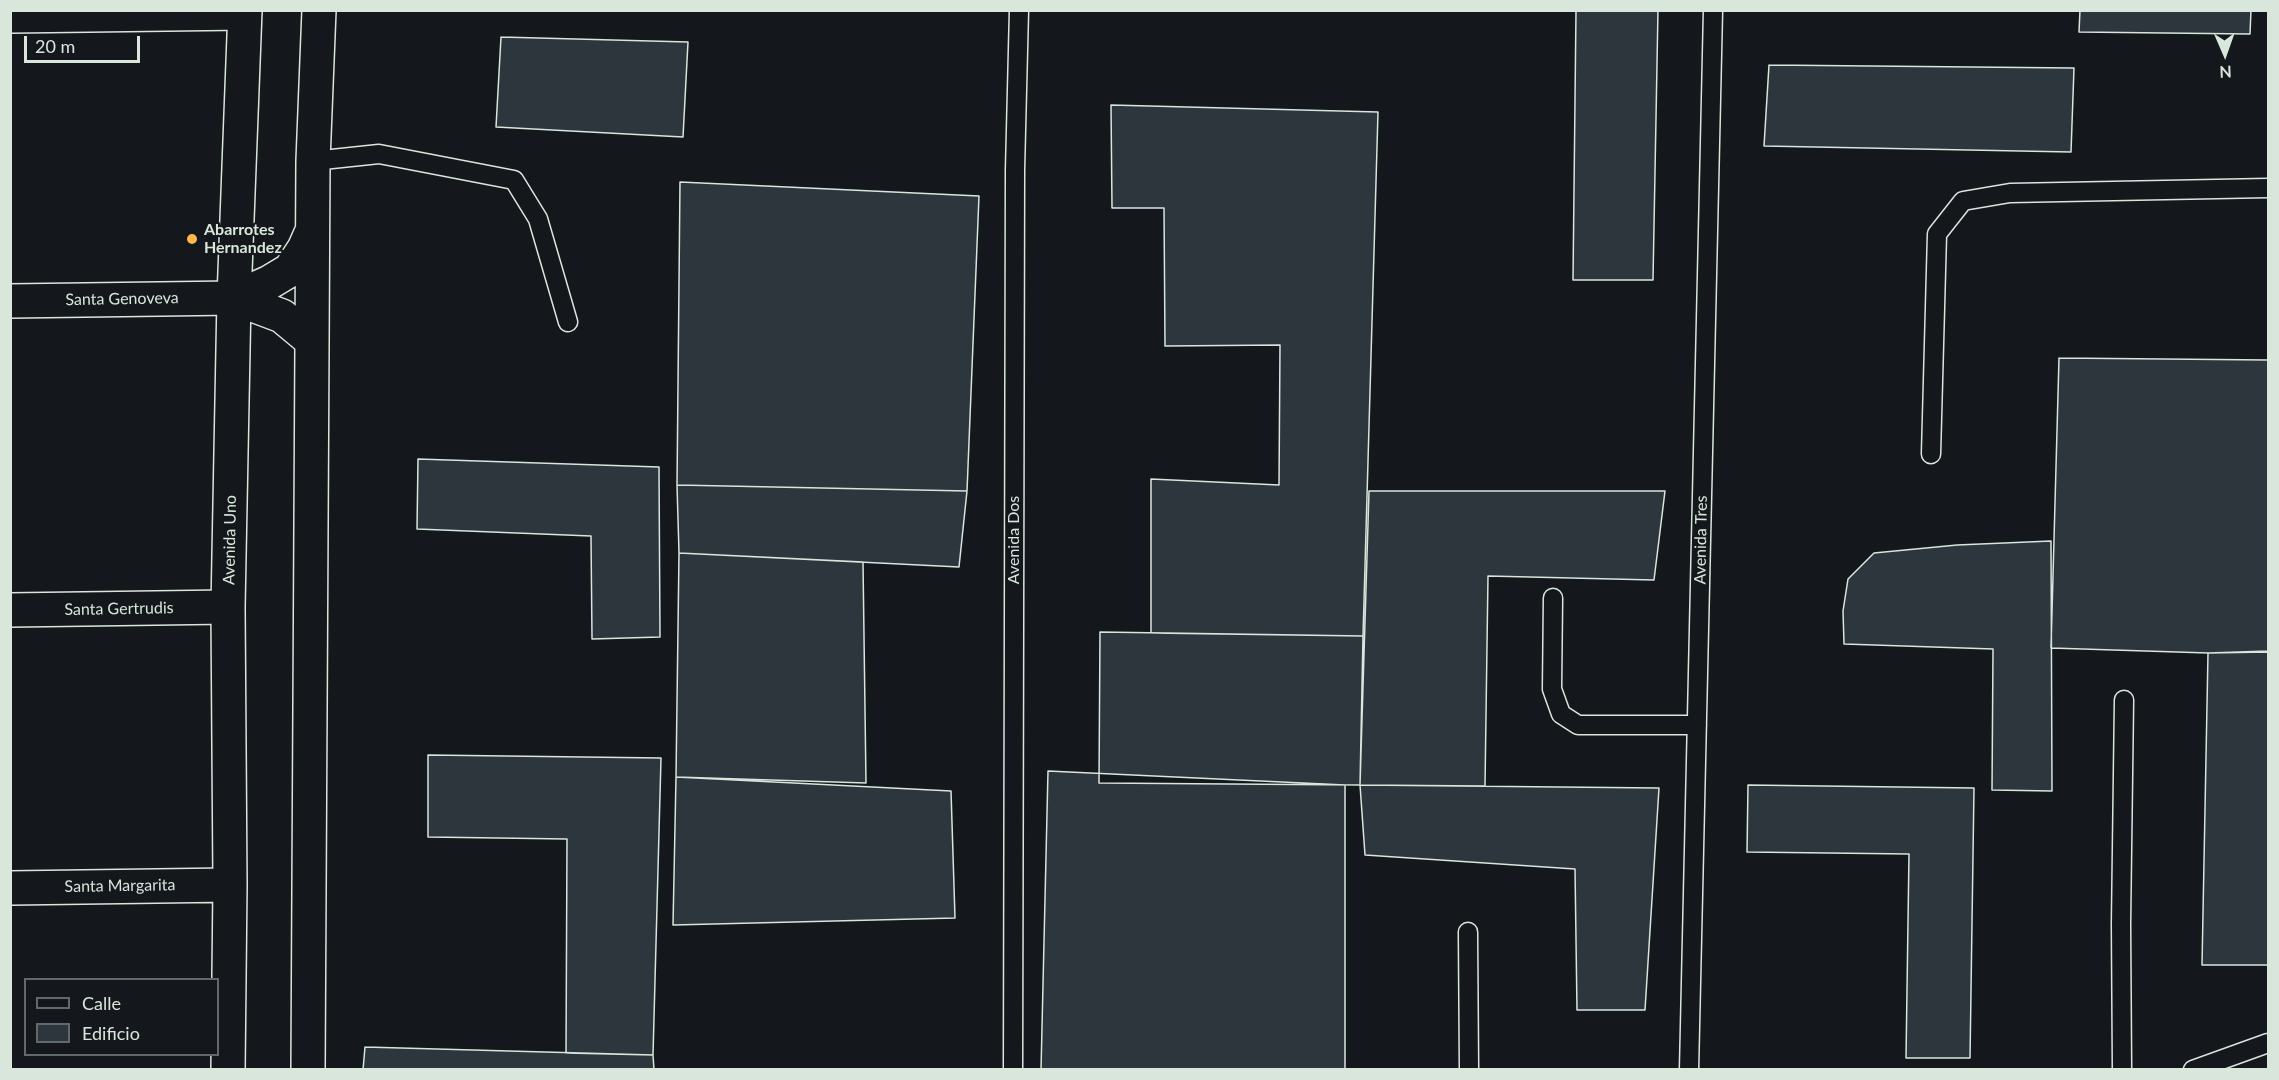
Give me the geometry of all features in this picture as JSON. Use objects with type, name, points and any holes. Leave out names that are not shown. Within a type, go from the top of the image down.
[{"type":"street","points":[[308,1070],[313,161],[319,10]]},
{"type":"street","points":[[10,16],[245,12]]},
{"type":"street","name":"Avenida Uno","points":[[228,1070],[230,885],[228,607],[234,298],[245,12]]},
{"type":"street","points":[[234,298],[290,270],[313,230]]},
{"type":"street","points":[[234,298],[282,316],[312,342]]},
{"type":"street","name":"Santa Genoveva","points":[[10,301],[234,298]]},
{"type":"street","name":"Santa Gertrudis","points":[[10,610],[228,607]]},
{"type":"street","name":"Santa Margarita","points":[[10,888],[230,885]]},
{"type":"lane","name":"Avenida Dos","points":[[1013,1070],[1015,170],[1019,10]]},
{"type":"lane","name":"Avenida Tres","points":[[1689,1070],[1713,10]]},
{"type":"lane","points":[[313,161],[379,154],[514,180],[538,219],[568,322]]},
{"type":"lane","points":[[1931,454],[1937,234],[1963,201],[2010,193],[2268,188]]},
{"type":"lane","points":[[1553,598],[1552,689],[1561,714],[1578,725],[1697,725]]},
{"type":"lane","points":[[2122,1070],[2124,700]]},
{"type":"lane","points":[[1468,932],[1469,1070]]},
{"type":"lane","points":[[2193,1070],[2268,1043]]},
{"type":"building","points":[[1576,10],[1658,10],[1653,280],[1573,280]]},
{"type":"building","points":[[2080,10],[2251,10],[2250,34],[2079,32]]},
{"type":"building","points":[[501,37],[688,42],[683,137],[496,127]]},
{"type":"building","points":[[1769,65],[2074,68],[2071,152],[1764,146]]},
{"type":"building","points":[[1111,105],[1378,112],[1363,636],[1151,633],[1151,479],[1279,485],[1280,345],[1165,346],[1164,208],[1112,208]]},
{"type":"building","points":[[680,182],[979,196],[967,491],[677,485]]},
{"type":"building","points":[[2059,358],[2268,360],[2268,651],[2208,653],[2051,648]]},
{"type":"building","points":[[418,459],[659,467],[660,637],[592,639],[591,536],[417,529]]},
{"type":"building","points":[[677,485],[967,491],[959,567],[679,553]]},
{"type":"building","points":[[1369,491],[1665,491],[1654,580],[1488,576],[1485,786],[1360,785]]},
{"type":"building","points":[[2051,541],[2052,791],[1992,790],[1993,649],[1844,644],[1843,611],[1848,579],[1874,553],[1957,545]]},
{"type":"building","points":[[679,553],[863,562],[866,783],[676,777]]},
{"type":"building","points":[[1100,632],[1363,636],[1360,785],[1099,783]]},
{"type":"building","points":[[2268,652],[2268,965],[2202,965],[2208,653]]},
{"type":"building","points":[[428,755],[661,758],[653,1055],[566,1053],[567,839],[428,837]]},
{"type":"building","points":[[1048,771],[1345,785],[1345,1070],[1041,1070]]},
{"type":"building","points":[[676,777],[951,791],[955,918],[673,925]]},
{"type":"building","points":[[1360,785],[1659,788],[1645,1010],[1577,1010],[1575,869],[1365,855]]},
{"type":"building","points":[[1748,785],[1974,788],[1970,1058],[1906,1058],[1909,854],[1747,852]]},
{"type":"building","points":[[365,1047],[653,1055],[654,1070],[363,1070]]},
{"type":"place","name":"Abarrotes Hernandez","points":[[192,239]]}]
